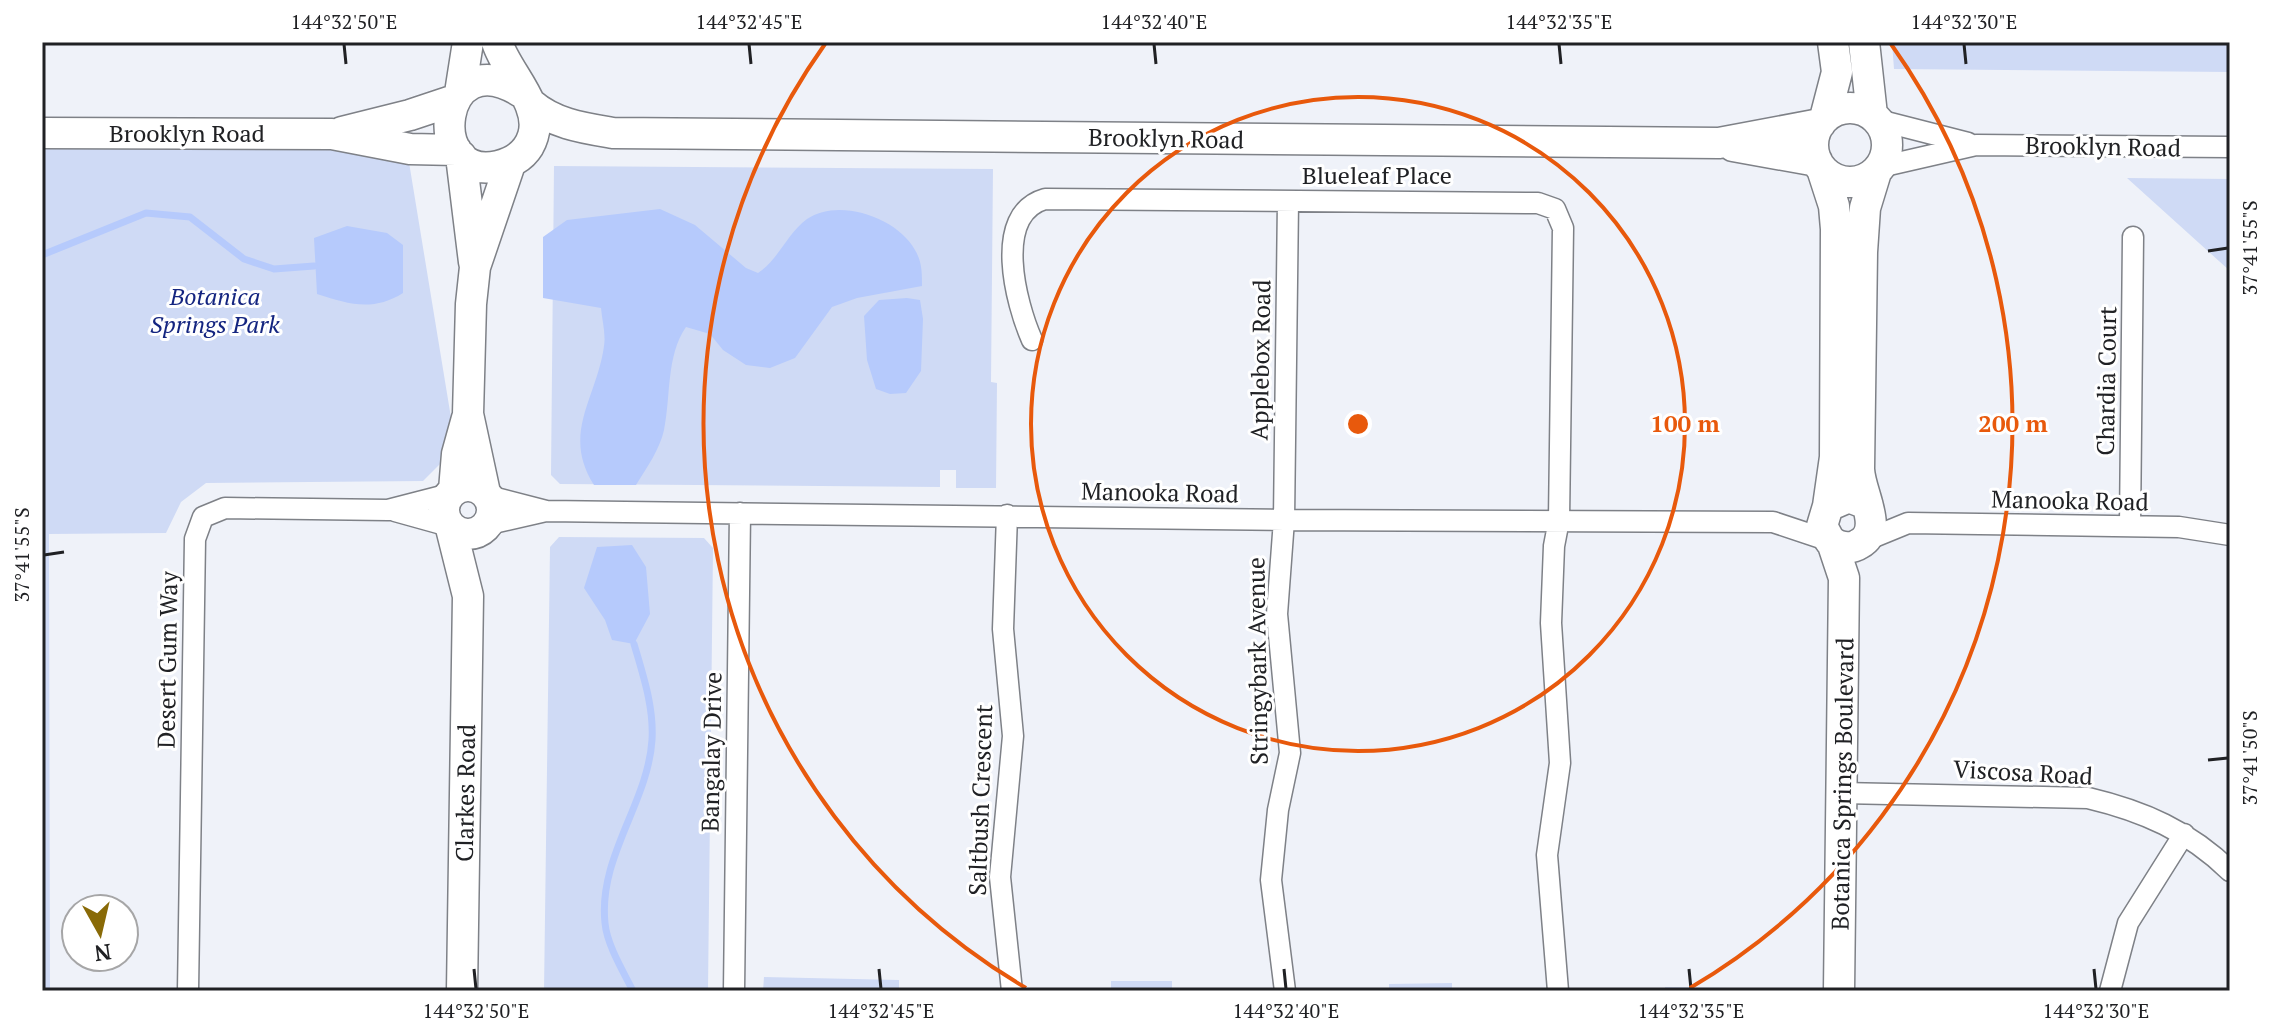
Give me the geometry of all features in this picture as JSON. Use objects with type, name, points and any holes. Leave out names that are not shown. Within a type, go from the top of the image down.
[{"type":"street","points":[[468,42],[457,96],[447,125],[459,153],[484,166],[514,161],[528,148],[534,134],[526,98],[502,60],[497,42]]},
{"type":"street","points":[[1823,121],[1848,108],[1875,118],[1884,129],[1888,149],[1865,208],[1862,252],[1859,469],[1872,528],[1847,542],[1822,526],[1835,457],[1836,229],[1834,206],[1813,142],[1823,121],[1837,72],[1833,42]]},
{"type":"street","points":[[1864,42],[1875,118]]},
{"type":"street","points":[[457,96],[474,84],[490,80],[507,83],[526,98]]},
{"type":"street","name":"Brooklyn Road","points":[[332,134],[410,115],[457,96]]},
{"type":"street","name":"Brooklyn Road","points":[[526,98],[544,116],[613,133]]},
{"type":"street","name":"Brooklyn Road","points":[[1875,118],[1976,145],[2230,147]]},
{"type":"street","name":"Brooklyn Road","points":[[1719,143],[1823,121]]},
{"type":"street","name":"Brooklyn Road","points":[[42,133],[332,134],[410,149],[459,153]]},
{"type":"street","name":"Brooklyn Road","points":[[514,161],[579,139],[613,133],[1719,143],[1819,165]]},
{"type":"street","name":"Brooklyn Road","points":[[1878,170],[1976,145]]},
{"type":"street","name":"Clarkes Road","points":[[452,492],[457,454],[468,414],[475,267],[459,153]]},
{"type":"street","name":"Clarkes Road","points":[[475,267],[514,161]]},
{"type":"street","points":[[1819,165],[1831,176],[1854,182],[1878,170]]},
{"type":"street","name":"Applebox Road","points":[[1284,520],[1288,201]]},
{"type":"street","name":"Blueleaf Place","points":[[1032,340],[1014,292],[1015,227],[1019,214],[1035,202],[1538,203],[1555,209],[1563,228],[1559,520]]},
{"type":"street","name":"Chardia Court","points":[[2130,526],[2133,237]]},
{"type":"street","name":"Clarkes Road","points":[[462,991],[468,596],[487,510],[468,414]]},
{"type":"street","points":[[470,486],[487,510],[465,535],[450,527],[444,513],[452,492],[470,486]]},
{"type":"street","name":"Desert Gum Way","points":[[388,510],[452,492]]},
{"type":"street","points":[[1827,507],[1840,498],[1849,497],[1866,505]]},
{"type":"street","name":"Manooka Road","points":[[1866,505],[1908,523]]},
{"type":"street","name":"Manooka Road","points":[[1773,522],[1827,507]]},
{"type":"street","name":"Desert Gum Way","points":[[188,991],[195,539],[203,517],[225,508],[388,510],[450,527]]},
{"type":"street","name":"Manooka Road","points":[[487,510],[1284,520],[1773,522],[1847,542],[1908,523],[2179,527],[2230,535]]},
{"type":"street","name":"Bangalay Drive","points":[[734,991],[740,513]]},
{"type":"street","name":"Saltbush Crescent","points":[[1007,515],[1003,629],[1013,736],[1001,837],[1000,877],[1012,991]]},
{"type":"street","name":"Stringybark Avenue","points":[[1284,520],[1277,614],[1290,753],[1278,810],[1271,880],[1285,991]]},
{"type":"street","points":[[1558,991],[1547,855],[1560,763],[1551,623],[1554,546],[1559,520]]},
{"type":"street","name":"Clarkes Road","points":[[450,527],[468,596]]},
{"type":"street","name":"Botanica Springs Boulevard","points":[[1839,991],[1847,542]]},
{"type":"street","name":"Viscosa Road","points":[[1841,793],[2088,798],[2125,807],[2184,834],[2230,871]]},
{"type":"street","points":[[2110,991],[2128,923],[2184,834]]},
{"type":"green space","points":[[1892,42],[2230,42],[2230,72],[1894,69]]},
{"type":"green space","name":"Botanica Springs Park","points":[[42,137],[405,138],[456,448],[423,481],[206,483],[181,502],[166,533],[49,534],[50,991],[42,991]]},
{"type":"green space","points":[[554,166],[993,169],[991,382],[997,383],[996,488],[956,488],[956,470],[940,470],[940,487],[560,484],[551,475]]},
{"type":"green space","points":[[2127,178],[2230,179],[2230,271]]},
{"type":"green space","points":[[559,537],[704,538],[713,548],[708,991],[544,991],[550,547]]},
{"type":"green space","points":[[764,977],[899,980],[899,991],[763,991]]},
{"type":"green space","points":[[1111,981],[1172,981],[1172,991],[1111,991]]},
{"type":"green space","points":[[1452,983],[1452,991],[1389,991],[1389,984]]},
{"type":"green space","points":[[1665,987],[1803,989],[1665,991]]},
{"type":"water","points":[[660,209],[695,225],[746,268],[758,273],[807,219],[835,210],[867,214],[882,220],[907,239],[919,259],[922,286],[857,298],[832,307],[795,358],[770,368],[746,365],[723,350],[710,334],[686,327],[675,351],[664,430],[652,459],[636,485],[594,485],[585,466],[581,432],[604,346],[601,308],[543,298],[543,237],[567,220]]},
{"type":"water","points":[[347,226],[387,233],[403,245],[403,293],[371,304],[350,303],[317,294],[314,238]]},
{"type":"water","points":[[879,300],[920,300],[923,319],[921,371],[906,393],[890,394],[876,389],[867,360],[864,316]]},
{"type":"water","points":[[632,545],[646,567],[650,614],[634,644],[612,640],[605,620],[584,588],[597,547]]},
{"type":"waterway","points":[[42,255],[146,213],[190,217],[244,259],[274,269],[314,266]]},
{"type":"waterway","points":[[633,991],[609,940],[605,899],[616,853],[649,763],[652,740],[650,703],[634,644]]}]
